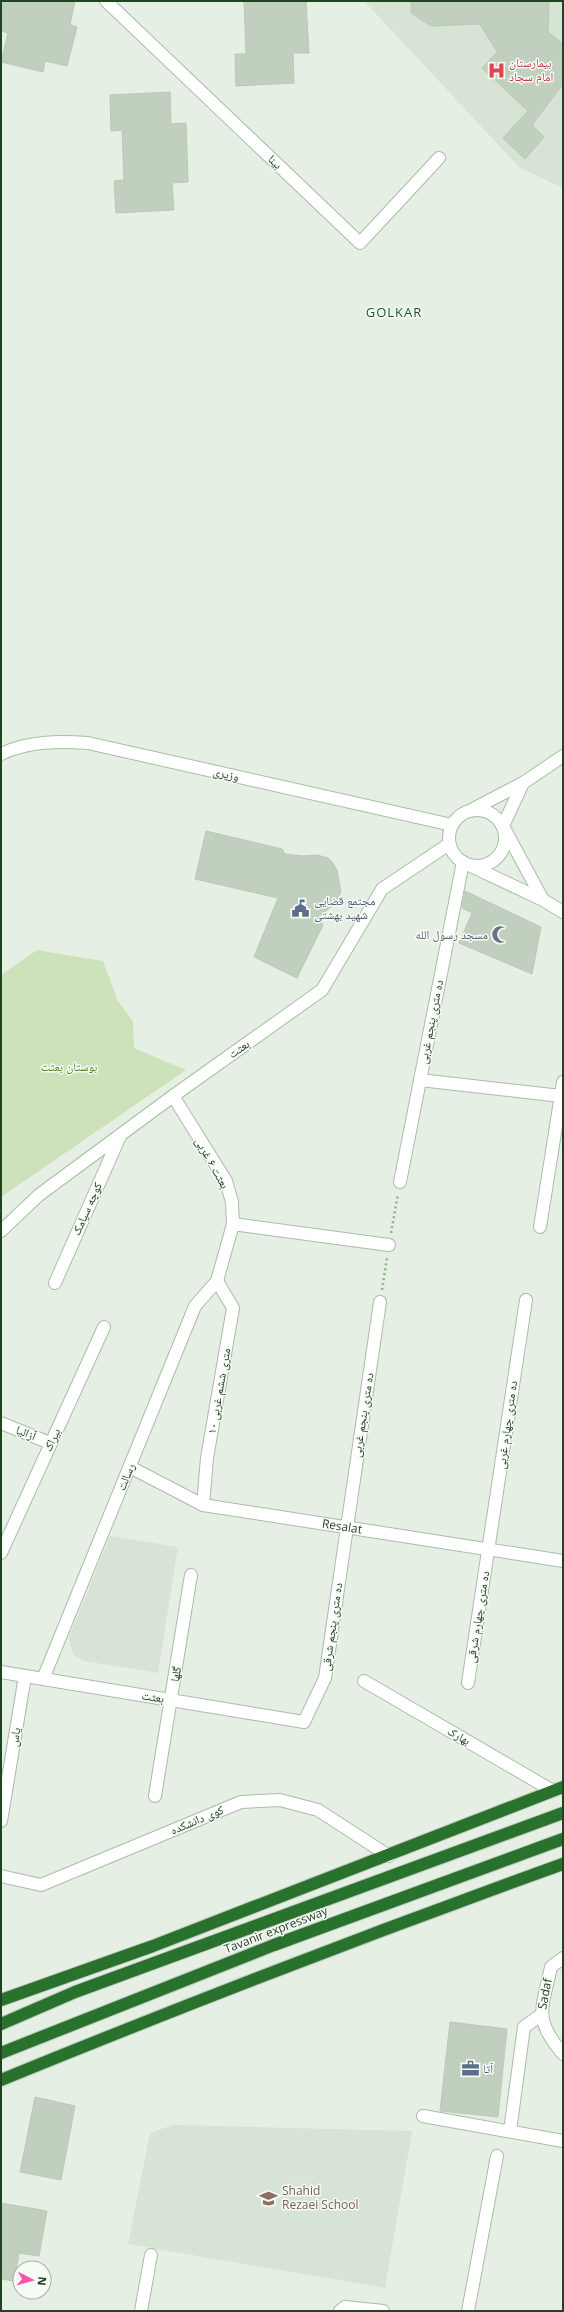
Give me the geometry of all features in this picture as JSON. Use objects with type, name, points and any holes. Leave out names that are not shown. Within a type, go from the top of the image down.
[{"type":"highway","points":[[1,2000],[153,1946],[389,1856],[558,1789]]},
{"type":"highway","name":"Tavanir expressway","points":[[1,2024],[82,1990],[563,1813]]},
{"type":"highway","name":"Tavanir expressway","points":[[1,2053],[274,1945],[563,1839]]},
{"type":"highway","points":[[1,2080],[199,1999],[406,1920],[563,1864]]},
{"type":"street","name":"بینا","points":[[106,1],[360,243],[439,158]]},
{"type":"street","name":"وزیری","points":[[1,754],[37,744],[60,741],[88,743],[452,825]]},
{"type":"street","points":[[563,756],[522,783],[474,809],[465,812],[452,825],[449,834],[449,844],[453,853],[465,863],[543,900],[563,912]]},
{"type":"street","points":[[465,863],[477,866],[486,865],[495,860],[501,853],[504,844],[503,826],[522,783]]},
{"type":"street","points":[[474,809],[491,813],[503,826],[543,900]]},
{"type":"street","name":"بعثت","points":[[1,1231],[39,1195],[173,1096],[322,990],[382,889],[449,844]]},
{"type":"street","name":"ده متری پنجم غربی","points":[[400,1182],[465,863]]},
{"type":"street","points":[[420,1080],[561,1096]]},
{"type":"street","points":[[540,1227],[563,1082]]},
{"type":"street","name":"بعثت ۶ غربی","points":[[173,1096],[226,1181],[232,1202],[232,1224],[217,1281]]},
{"type":"street","name":"کوچه سیامک","points":[[55,1283],[120,1136]]},
{"type":"street","points":[[232,1224],[389,1245]]},
{"type":"street","name":"رسالت","points":[[43,1679],[195,1306],[217,1281]]},
{"type":"street","name":"۱۰ متری ششم غربی","points":[[203,1505],[208,1458],[233,1308],[217,1281]]},
{"type":"street","name":"ده متری چهارم غربی","points":[[489,1550],[526,1300]]},
{"type":"street","name":"ده متری پنجم غربی","points":[[346,1528],[380,1302]]},
{"type":"street","name":"بیراک","points":[[1,1553],[104,1327]]},
{"type":"street","name":"آزالیا","points":[[1,1423],[50,1443]]},
{"type":"street","name":"Resalat","points":[[130,1467],[203,1505],[563,1561]]},
{"type":"street","name":"ده متری پنجم شرقی","points":[[304,1722],[325,1678],[346,1528]]},
{"type":"street","name":"ده متری چهارم شرقی","points":[[468,1684],[489,1550]]},
{"type":"street","name":"گلها","points":[[155,1796],[191,1575]]},
{"type":"street","name":"بعثت","points":[[1,1672],[304,1722]]},
{"type":"street","name":"یاس","points":[[1,1821],[25,1676]]},
{"type":"street","name":"بهارک","points":[[364,1681],[558,1789]]},
{"type":"street","name":"کوی دانشکده","points":[[1,1876],[41,1885],[241,1802],[280,1800],[318,1810],[389,1856]]},
{"type":"street","name":"Sadaf","points":[[563,1958],[551,1968],[541,2015],[548,2037],[563,2054]]},
{"type":"street","points":[[510,2131],[524,2027],[541,2015]]},
{"type":"street","points":[[423,2116],[563,2141]]},
{"type":"street","points":[[468,2311],[497,2156]]},
{"type":"street","points":[[140,2311],[151,2255]]},
{"type":"street","points":[[340,2311],[345,2307],[383,2311]]},
{"type":"path","points":[[380,1302],[400,1182]]},
{"type":"shaded area","name":"بیمارستان امام سجاد","points":[[364,1],[563,1],[563,188],[519,167]]},
{"type":"shaded area","points":[[110,1536],[178,1547],[158,1673],[84,1661],[75,1656],[72,1651],[69,1637]]},
{"type":"shaded area","name":"Shahid Rezaei School","points":[[173,2125],[412,2131],[385,2288],[128,2244],[150,2133]]},
{"type":"green space","name":"بوستان بعثت","points":[[37,950],[103,961],[118,1001],[133,1022],[134,1048],[186,1070],[1,1197],[1,975]]},
{"type":"building","points":[[3,1],[75,1],[70,25],[77,27],[67,66],[45,61],[43,72],[1,62],[8,33],[1,31]]},
{"type":"building","points":[[244,1],[306,1],[309,53],[293,53],[294,83],[236,86],[235,54],[246,54]]},
{"type":"building","points":[[411,1],[549,1],[548,32],[563,44],[563,84],[532,125],[544,137],[525,159],[503,138],[528,111],[482,68],[497,52],[480,24],[431,26],[411,13]]},
{"type":"building","points":[[170,92],[171,124],[186,123],[188,182],[172,183],[174,210],[116,213],[114,181],[124,180],[122,130],[111,131],[110,95]]},
{"type":"building","name":"مجتمع قضایی شهید بهشتی","points":[[206,831],[282,849],[285,854],[302,856],[317,855],[328,858],[337,870],[341,892],[334,904],[319,917],[323,925],[297,978],[254,957],[278,898],[195,879]]},
{"type":"building","name":"مسجد رسول الله","points":[[465,891],[541,927],[532,974],[459,943],[472,913],[462,908]]},
{"type":"building","points":[[450,2022],[507,2029],[498,2117],[440,2111]]},
{"type":"building","points":[[35,2097],[75,2106],[61,2180],[20,2172]]},
{"type":"building","points":[[1,2203],[47,2211],[39,2256],[19,2253],[18,2260],[12,2260],[12,2281],[1,2279]]},
{"type":"place","name":"بیمارستان امام سجاد","points":[[496,70]]},
{"type":"place","name":"مجتمع قضایی شهید بهشتی","points":[[301,908]]},
{"type":"place","name":"مسجد رسول الله","points":[[501,935]]},
{"type":"place","name":"آتا","points":[[470,2069]]},
{"type":"place","name":"Shahid Rezaei School","points":[[269,2198]]},
{"type":"district","name":"GOLKAR","points":[[394,312]]}]
